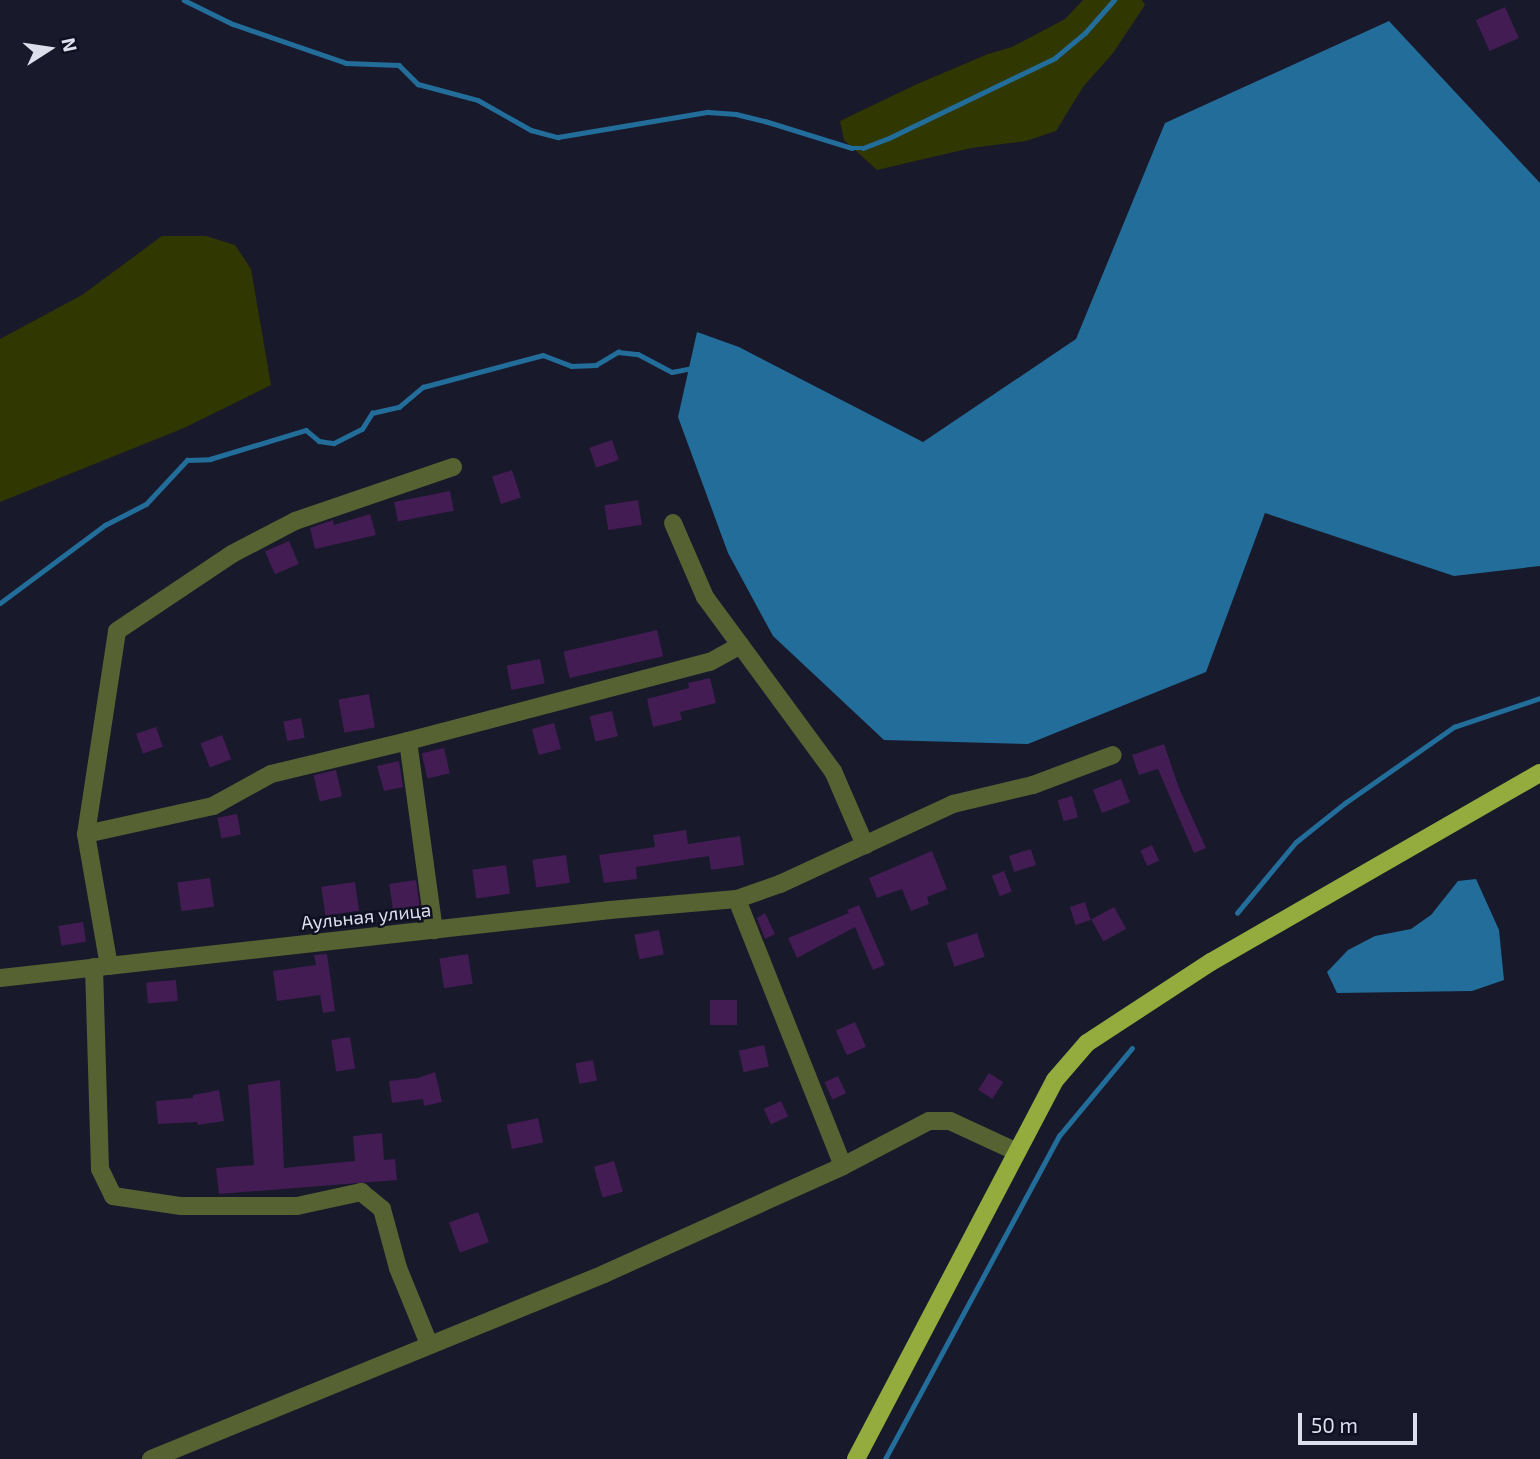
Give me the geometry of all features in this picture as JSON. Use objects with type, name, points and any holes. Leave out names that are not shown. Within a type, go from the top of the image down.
[{"type":"main road","points":[[856,1459],[1055,1080],[1071,1059],[1103,1031],[1211,962],[1540,773]]},
{"type":"street","points":[[429,1344],[398,1268],[382,1209],[361,1192],[297,1206],[181,1206],[113,1196],[100,1169],[102,967],[86,834],[117,631],[232,554],[295,521],[453,467]]},
{"type":"street","points":[[673,523],[705,597],[833,771],[865,845]]},
{"type":"street","points":[[86,834],[213,806],[271,774],[710,662],[741,645]]},
{"type":"street","points":[[408,741],[434,930]]},
{"type":"street","name":"Аульная улица","points":[[0,978],[737,900],[780,884],[953,804],[1033,785],[1113,755]]},
{"type":"street","points":[[737,900],[844,1166]]},
{"type":"street","points":[[151,1459],[604,1274],[844,1166],[916,1126],[940,1119],[950,1121],[1017,1152]]},
{"type":"green space","points":[[1083,0],[1142,0],[1145,5],[1113,53],[1083,87],[1056,131],[1026,141],[971,148],[877,170],[844,140],[840,121],[915,85],[988,54],[1012,47],[1065,19]]},
{"type":"green space","points":[[162,236],[206,236],[235,245],[251,269],[271,385],[184,428],[0,502],[0,339],[82,295]]},
{"type":"water","points":[[1389,21],[1540,183],[1540,566],[1454,576],[1265,513],[1206,672],[1028,744],[884,740],[773,636],[728,553],[678,417],[697,332],[739,347],[923,442],[1076,339],[1165,123]]},
{"type":"water","points":[[1476,879],[1499,930],[1504,980],[1472,991],[1337,993],[1327,972],[1348,950],[1375,936],[1411,929],[1431,915],[1458,881]]},
{"type":"building","points":[[1505,7],[1519,38],[1490,51],[1476,20]]},
{"type":"building","points":[[612,440],[619,460],[596,468],[589,448]]},
{"type":"building","points":[[512,470],[521,498],[501,504],[492,476]]},
{"type":"building","points":[[450,491],[454,511],[398,522],[394,502]]},
{"type":"building","points":[[638,500],[642,525],[608,530],[604,505]]},
{"type":"building","points":[[370,514],[376,535],[315,549],[310,528],[333,520],[334,525]]},
{"type":"building","points":[[289,541],[299,564],[275,574],[265,551]]},
{"type":"building","points":[[657,630],[663,656],[570,678],[563,652]]},
{"type":"building","points":[[540,659],[545,684],[511,690],[507,665]]},
{"type":"building","points":[[710,678],[716,703],[680,712],[682,720],[653,727],[647,699],[689,688],[688,683]]},
{"type":"building","points":[[369,694],[375,727],[344,733],[338,699]]},
{"type":"building","points":[[612,711],[618,736],[595,742],[590,716]]},
{"type":"building","points":[[301,718],[305,738],[287,741],[283,721]]},
{"type":"building","points":[[554,723],[561,749],[539,755],[532,729]]},
{"type":"building","points":[[156,727],[163,747],[143,754],[136,734]]},
{"type":"building","points":[[222,735],[231,759],[210,768],[201,743]]},
{"type":"building","points":[[1164,744],[1179,788],[1206,848],[1194,853],[1158,769],[1139,775],[1132,755]]},
{"type":"building","points":[[444,748],[450,773],[427,779],[422,753]]},
{"type":"building","points":[[399,761],[403,787],[384,791],[377,766]]},
{"type":"building","points":[[336,770],[342,796],[320,801],[314,775]]},
{"type":"building","points":[[1121,779],[1130,802],[1102,813],[1093,790]]},
{"type":"building","points":[[1072,796],[1078,817],[1064,821],[1058,800]]},
{"type":"building","points":[[237,814],[241,835],[221,838],[217,818]]},
{"type":"building","points":[[686,830],[688,844],[740,836],[744,865],[711,870],[709,856],[636,867],[637,879],[604,883],[599,855],[655,847],[653,835]]},
{"type":"building","points":[[1152,845],[1159,860],[1147,866],[1140,850]]},
{"type":"building","points":[[1031,849],[1036,865],[1014,872],[1009,856]]},
{"type":"building","points":[[932,851],[947,889],[927,897],[929,904],[911,911],[902,889],[877,898],[869,878]]},
{"type":"building","points":[[566,855],[570,883],[536,887],[532,860]]},
{"type":"building","points":[[506,865],[510,894],[476,898],[472,870]]},
{"type":"building","points":[[1004,871],[1012,892],[1000,896],[992,876]]},
{"type":"building","points":[[210,878],[214,907],[181,911],[177,883]]},
{"type":"building","points":[[416,880],[420,908],[393,911],[389,884]]},
{"type":"building","points":[[355,882],[359,911],[325,915],[321,887]]},
{"type":"building","points":[[1085,902],[1091,920],[1076,925],[1070,907]]},
{"type":"building","points":[[859,905],[885,965],[873,970],[855,927],[797,958],[788,938],[849,913],[847,910]]},
{"type":"building","points":[[1114,907],[1126,929],[1103,941],[1091,920]]},
{"type":"building","points":[[765,913],[775,934],[765,939],[757,918]]},
{"type":"building","points":[[83,922],[86,942],[61,946],[58,926]]},
{"type":"building","points":[[659,930],[664,955],[639,959],[634,935]]},
{"type":"building","points":[[977,933],[985,957],[954,967],[947,943]]},
{"type":"building","points":[[327,954],[335,1011],[323,1013],[320,995],[277,1001],[273,971],[316,965],[314,955]]},
{"type":"building","points":[[468,954],[473,984],[444,988],[439,959]]},
{"type":"building","points":[[176,980],[178,1001],[148,1004],[146,983]]},
{"type":"building","points":[[710,1000],[737,1000],[737,1025],[710,1025]]},
{"type":"building","points":[[855,1022],[866,1047],[847,1055],[836,1031]]},
{"type":"building","points":[[350,1037],[355,1069],[336,1072],[331,1040]]},
{"type":"building","points":[[764,1045],[769,1066],[744,1072],[739,1051]]},
{"type":"building","points":[[593,1060],[597,1081],[579,1084],[575,1063]]},
{"type":"building","points":[[435,1072],[442,1102],[424,1106],[423,1099],[392,1103],[389,1081],[418,1078]]},
{"type":"building","points":[[989,1073],[1003,1082],[992,1099],[978,1090]]},
{"type":"building","points":[[838,1076],[846,1093],[832,1100],[824,1082]]},
{"type":"building","points":[[280,1080],[284,1168],[355,1161],[353,1136],[382,1133],[384,1160],[395,1159],[397,1180],[219,1194],[216,1168],[254,1165],[248,1085]]},
{"type":"building","points":[[219,1090],[224,1121],[198,1125],[197,1122],[158,1124],[156,1101],[193,1098],[193,1095]]},
{"type":"building","points":[[781,1101],[788,1116],[771,1124],[764,1109]]},
{"type":"building","points":[[538,1118],[543,1142],[512,1149],[507,1125]]},
{"type":"building","points":[[614,1161],[623,1192],[603,1198],[594,1167]]},
{"type":"building","points":[[478,1212],[489,1242],[460,1253],[449,1223]]},
{"type":"waterway","points":[[184,0],[233,24],[346,63],[399,65],[418,84],[478,100],[531,130],[558,137],[708,112],[736,114],[765,121],[852,148],[863,148],[889,138],[1055,58],[1085,33],[1114,0]]},
{"type":"waterway","points":[[0,603],[105,525],[146,504],[187,460],[210,459],[306,430],[319,441],[334,443],[362,429],[372,413],[399,407],[423,387],[543,355],[571,366],[596,365],[618,352],[638,354],[672,372],[693,368]]},
{"type":"waterway","points":[[1237,913],[1296,842],[1345,803],[1454,727],[1540,698]]},
{"type":"waterway","points":[[885,1459],[1059,1136],[1132,1048]]}]
